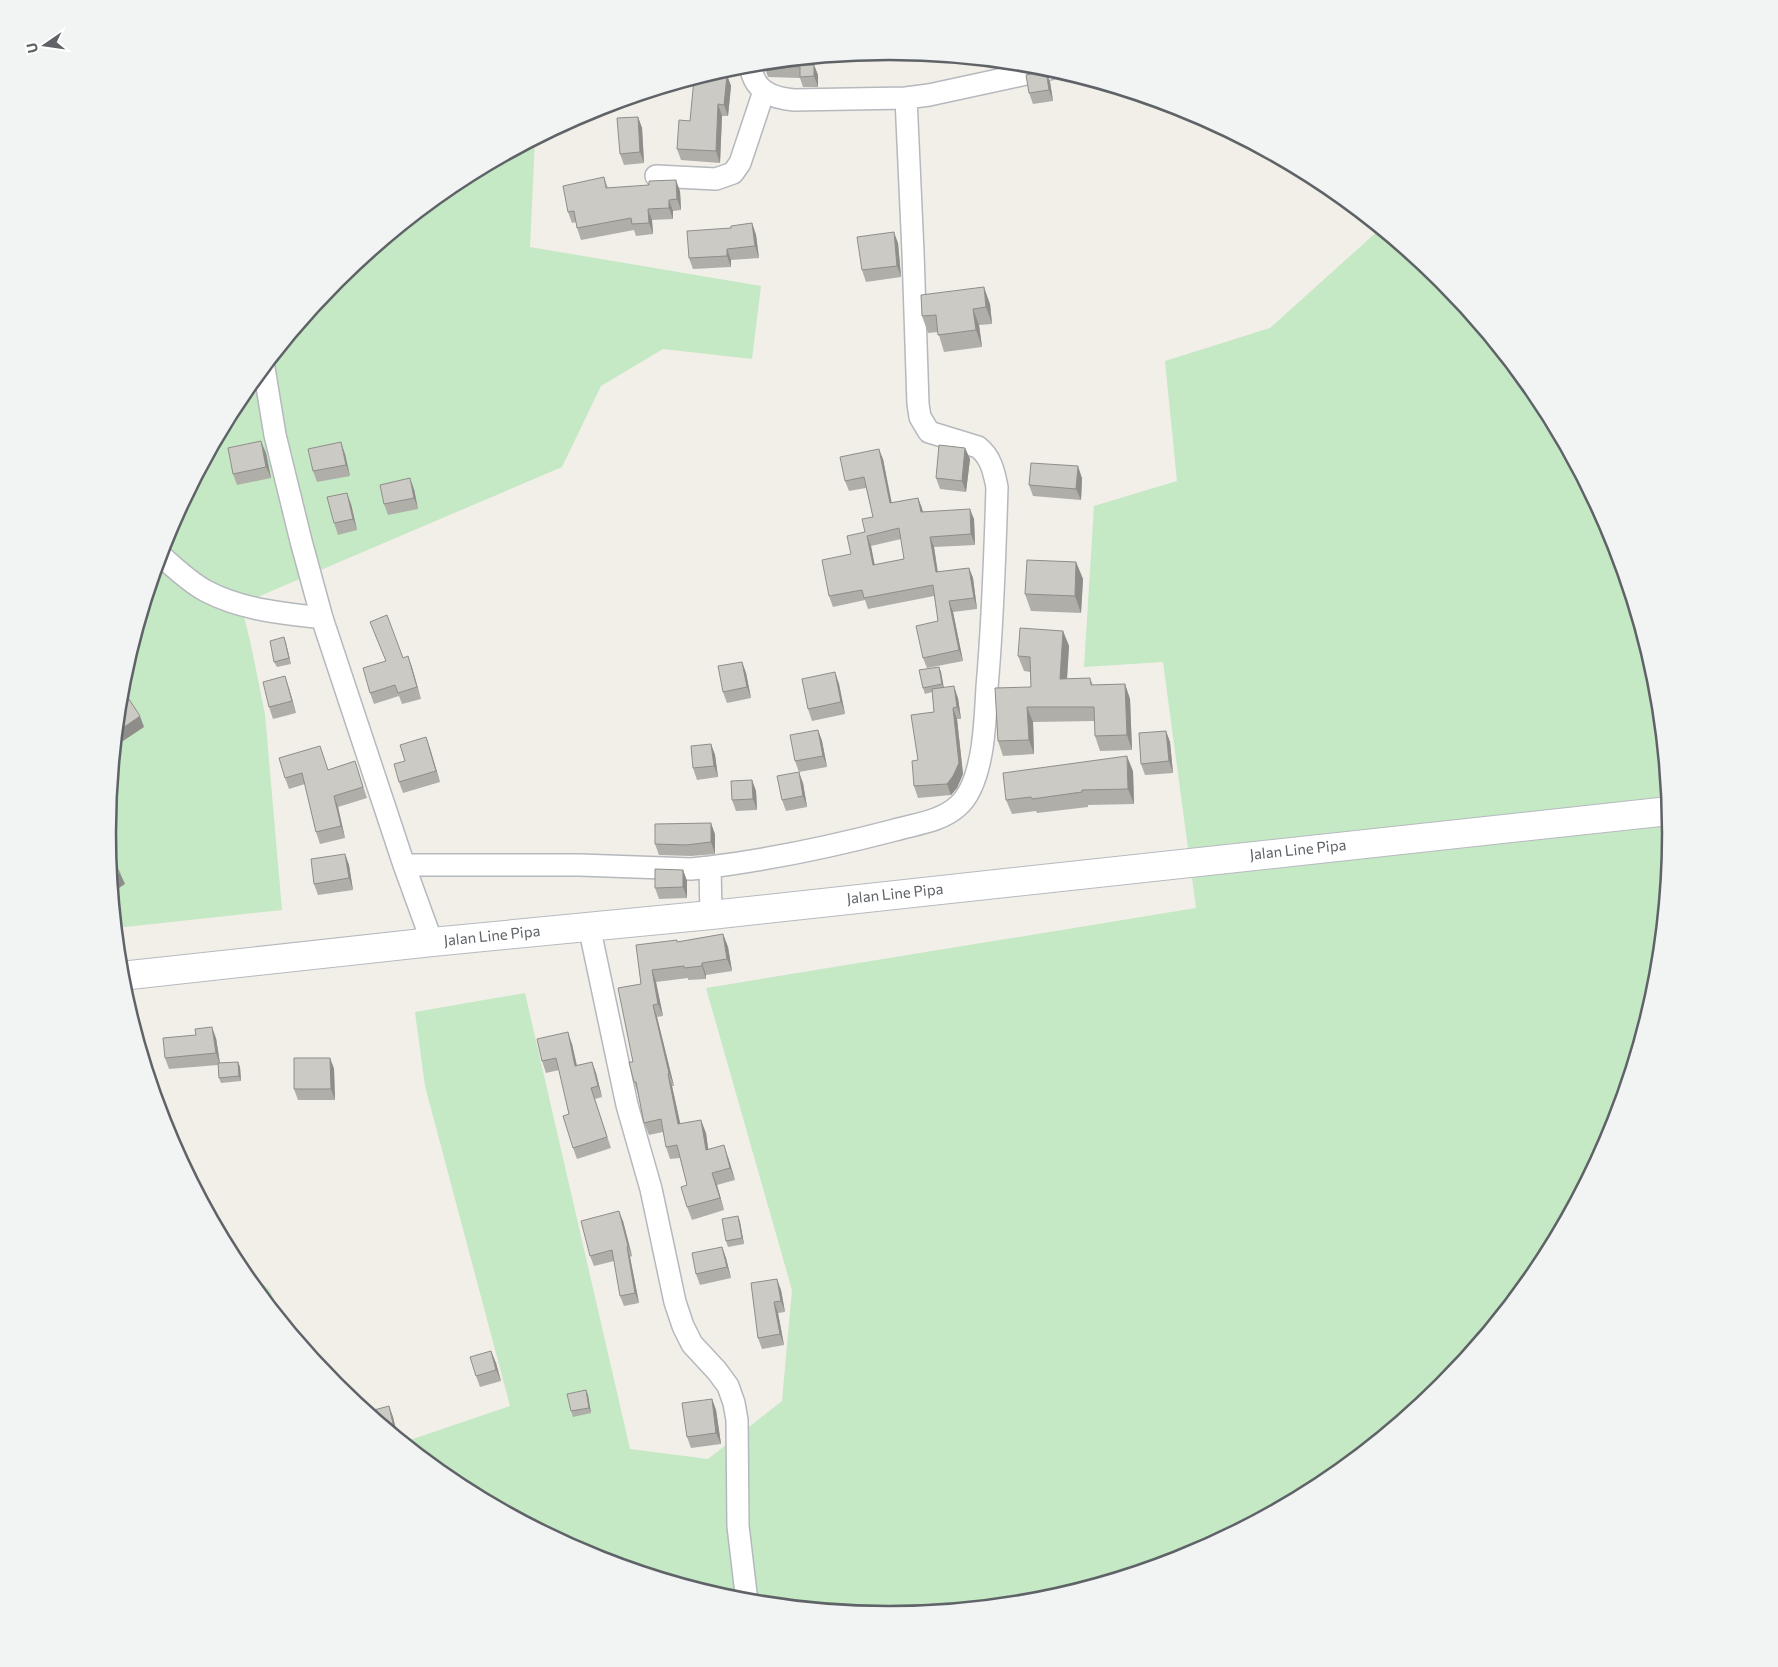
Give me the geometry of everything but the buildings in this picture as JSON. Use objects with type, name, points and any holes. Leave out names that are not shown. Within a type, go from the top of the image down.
[{"type":"main road","name":"Jalan Line Pipa","points":[[129,975],[432,942],[711,915],[1662,812]]},
{"type":"street","points":[[752,73],[764,91],[778,98],[794,100],[906,98],[929,95],[1029,73]]},
{"type":"street","points":[[656,176],[716,179],[733,173],[740,163],[764,91]]},
{"type":"street","points":[[404,865],[492,864],[690,869],[710,867],[749,862],[846,843],[943,816],[957,807],[966,798],[978,767],[982,748],[990,661],[997,487],[994,469],[984,452],[978,448],[929,432],[920,416],[906,98]]},
{"type":"street","points":[[265,377],[275,434],[322,618],[404,865],[432,942]]},
{"type":"street","points":[[166,560],[191,581],[224,599],[255,609],[322,618]]},
{"type":"street","points":[[710,867],[711,915]]},
{"type":"street","points":[[589,926],[628,1105],[656,1213],[675,1302],[683,1326],[692,1344],[728,1386],[734,1403],[737,1420],[738,1526],[746,1593]]},
{"type":"green space","points":[[535,147],[530,247],[761,286],[752,359],[663,349],[601,386],[562,467],[241,604],[265,714],[282,910],[121,927],[117,884],[116,834],[117,783],[122,733],[130,683],[142,633],[157,585],[174,537],[195,491],[219,447],[275,363],[307,323],[379,252],[418,220],[459,190]]},
{"type":"green space","points":[[1376,233],[1399,252],[1471,323],[1503,363],[1559,447],[1583,491],[1604,537],[1636,633],[1648,683],[1661,783],[1662,834],[1661,884],[1648,984],[1636,1034],[1604,1130],[1583,1176],[1559,1220],[1503,1304],[1471,1344],[1399,1415],[1319,1477],[1276,1503],[1231,1527],[1185,1548],[1138,1566],[1089,1581],[1040,1592],[990,1600],[940,1605],[889,1607],[838,1605],[738,1592],[689,1581],[640,1566],[593,1548],[547,1527],[459,1477],[418,1447],[410,1440],[510,1406],[425,1086],[415,1012],[525,993],[630,1449],[708,1459],[782,1401],[792,1290],[706,988],[1196,908],[1163,662],[1084,667],[1094,506],[1177,481],[1165,361],[1270,328]]},
{"type":"green space","points":[[259,1281],[270,1290],[277,1306]]}]
